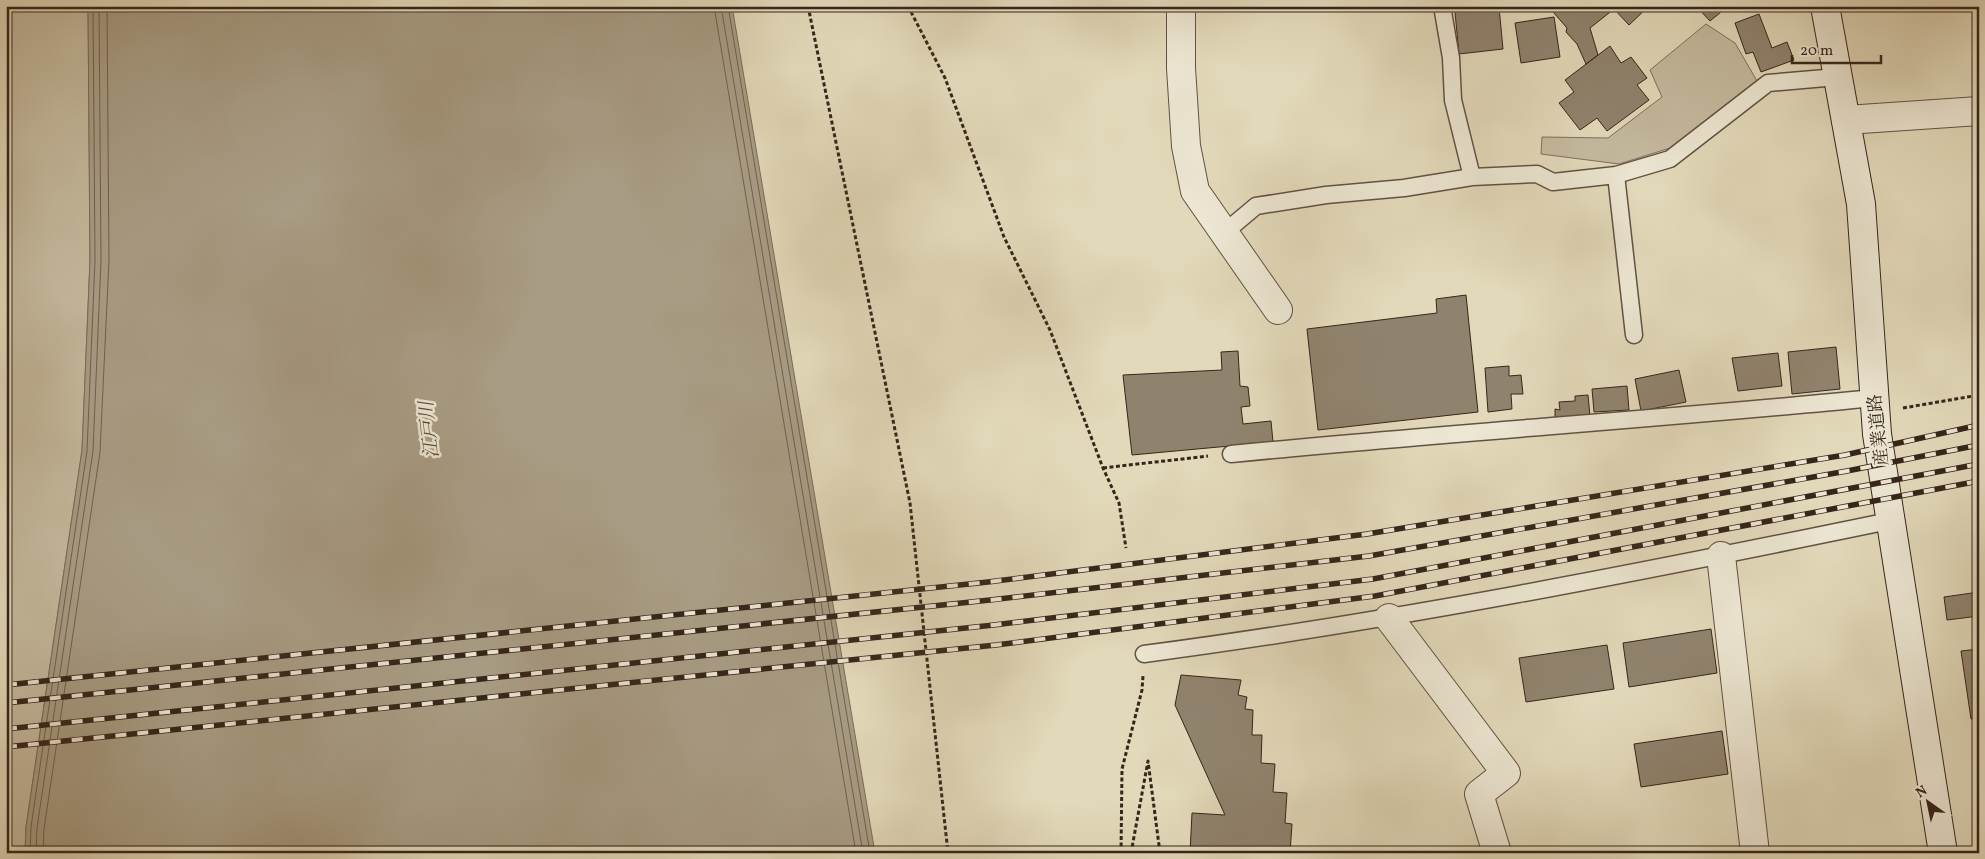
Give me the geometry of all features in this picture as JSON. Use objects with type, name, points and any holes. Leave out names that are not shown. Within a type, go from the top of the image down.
[{"type":"street","points":[[1181,6],[1181,68],[1186,146],[1195,191],[1278,310]]},
{"type":"street","name":"産業道路","points":[[1825,6],[1861,204],[1874,405],[1889,521],[1942,853]]},
{"type":"street","points":[[1846,120],[1979,111]]},
{"type":"street","points":[[1720,556],[1756,853]]},
{"type":"street","points":[[1389,618],[1506,773],[1479,794],[1497,853]]},
{"type":"lane","points":[[1442,6],[1451,58],[1453,100],[1472,177]]},
{"type":"lane","points":[[1225,232],[1256,206],[1326,195],[1404,188],[1472,177],[1537,174],[1552,182],[1616,175],[1670,159],[1768,83],[1837,77]]},
{"type":"lane","points":[[1616,175],[1634,335]]},
{"type":"lane","points":[[1231,454],[1350,442],[1708,415],[1874,405]]},
{"type":"lane","points":[[1144,654],[1389,618],[1720,556],[1889,521]]},
{"type":"path","points":[[808,6],[910,503],[948,853]]},
{"type":"path","points":[[908,6],[945,78],[1004,237],[1050,330],[1102,468],[1119,503],[1126,548]]},
{"type":"path","points":[[1874,405],[1979,396]]},
{"type":"path","points":[[1102,468],[1231,454]]},
{"type":"path","points":[[1121,853],[1122,769],[1142,690],[1144,654]]},
{"type":"path","points":[[1130,853],[1148,761],[1160,853]]},
{"type":"shaded area","points":[[6,6],[88,6],[90,260],[82,450],[26,827],[25,853],[6,853]]},
{"type":"shaded area","points":[[1706,24],[1735,43],[1757,81],[1670,148],[1619,164],[1541,154],[1542,137],[1608,138],[1662,97],[1650,70]]},
{"type":"water","name":"江戸川","points":[[88,6],[732,6],[875,853],[25,853],[26,827],[82,450],[90,260]]},
{"type":"building","points":[[1548,6],[1649,6],[1629,25],[1614,9],[1590,28],[1598,55],[1586,64],[1577,44],[1566,32],[1567,28]]},
{"type":"building","points":[[1696,6],[1716,6],[1721,12],[1710,21]]},
{"type":"building","points":[[1499,7],[1503,49],[1459,54],[1455,12]]},
{"type":"building","points":[[1759,14],[1772,48],[1787,42],[1794,60],[1761,72],[1753,52],[1746,54],[1735,23]]},
{"type":"building","points":[[1554,17],[1560,57],[1521,63],[1515,23]]},
{"type":"building","points":[[1610,46],[1621,63],[1631,57],[1647,78],[1637,85],[1649,100],[1607,131],[1597,118],[1580,130],[1559,103],[1574,92],[1565,80]]},
{"type":"building","points":[[1466,295],[1478,412],[1318,430],[1307,329],[1437,313],[1436,299]]},
{"type":"building","points":[[1836,347],[1840,389],[1792,394],[1788,352]]},
{"type":"building","points":[[1238,351],[1240,386],[1248,387],[1250,406],[1241,407],[1243,424],[1271,421],[1273,442],[1132,455],[1123,375],[1222,370],[1221,352]]},
{"type":"building","points":[[1778,353],[1782,386],[1738,391],[1732,358]]},
{"type":"building","points":[[1509,366],[1509,376],[1521,375],[1523,394],[1511,394],[1512,409],[1488,412],[1485,368]]},
{"type":"building","points":[[1679,370],[1686,402],[1641,411],[1635,379]]},
{"type":"building","points":[[1627,386],[1629,410],[1594,412],[1592,389]]},
{"type":"building","points":[[1588,395],[1590,416],[1555,419],[1555,409],[1560,410],[1559,402],[1575,401],[1575,396]]},
{"type":"building","points":[[1979,592],[1979,616],[1947,620],[1944,597]]},
{"type":"building","points":[[1711,629],[1717,673],[1629,687],[1623,643]]},
{"type":"building","points":[[1607,645],[1614,689],[1526,702],[1519,658]]},
{"type":"building","points":[[1979,649],[1979,718],[1971,719],[1961,651]]},
{"type":"building","points":[[1181,675],[1241,680],[1238,695],[1247,697],[1245,709],[1253,710],[1252,735],[1262,735],[1261,763],[1275,764],[1273,792],[1287,793],[1285,823],[1292,824],[1290,853],[1190,853],[1192,813],[1225,815],[1175,705]]},
{"type":"building","points":[[1722,731],[1728,774],[1641,787],[1634,744]]},
{"type":"railway","points":[[6,685],[988,582],[1367,534],[1845,455],[1979,425]]},
{"type":"railway","points":[[6,703],[990,600],[1369,556],[1847,471],[1979,445]]},
{"type":"railway","points":[[6,729],[994,625],[1373,579],[1979,464]]},
{"type":"railway","points":[[6,747],[996,645],[1375,596],[1979,481]]}]
